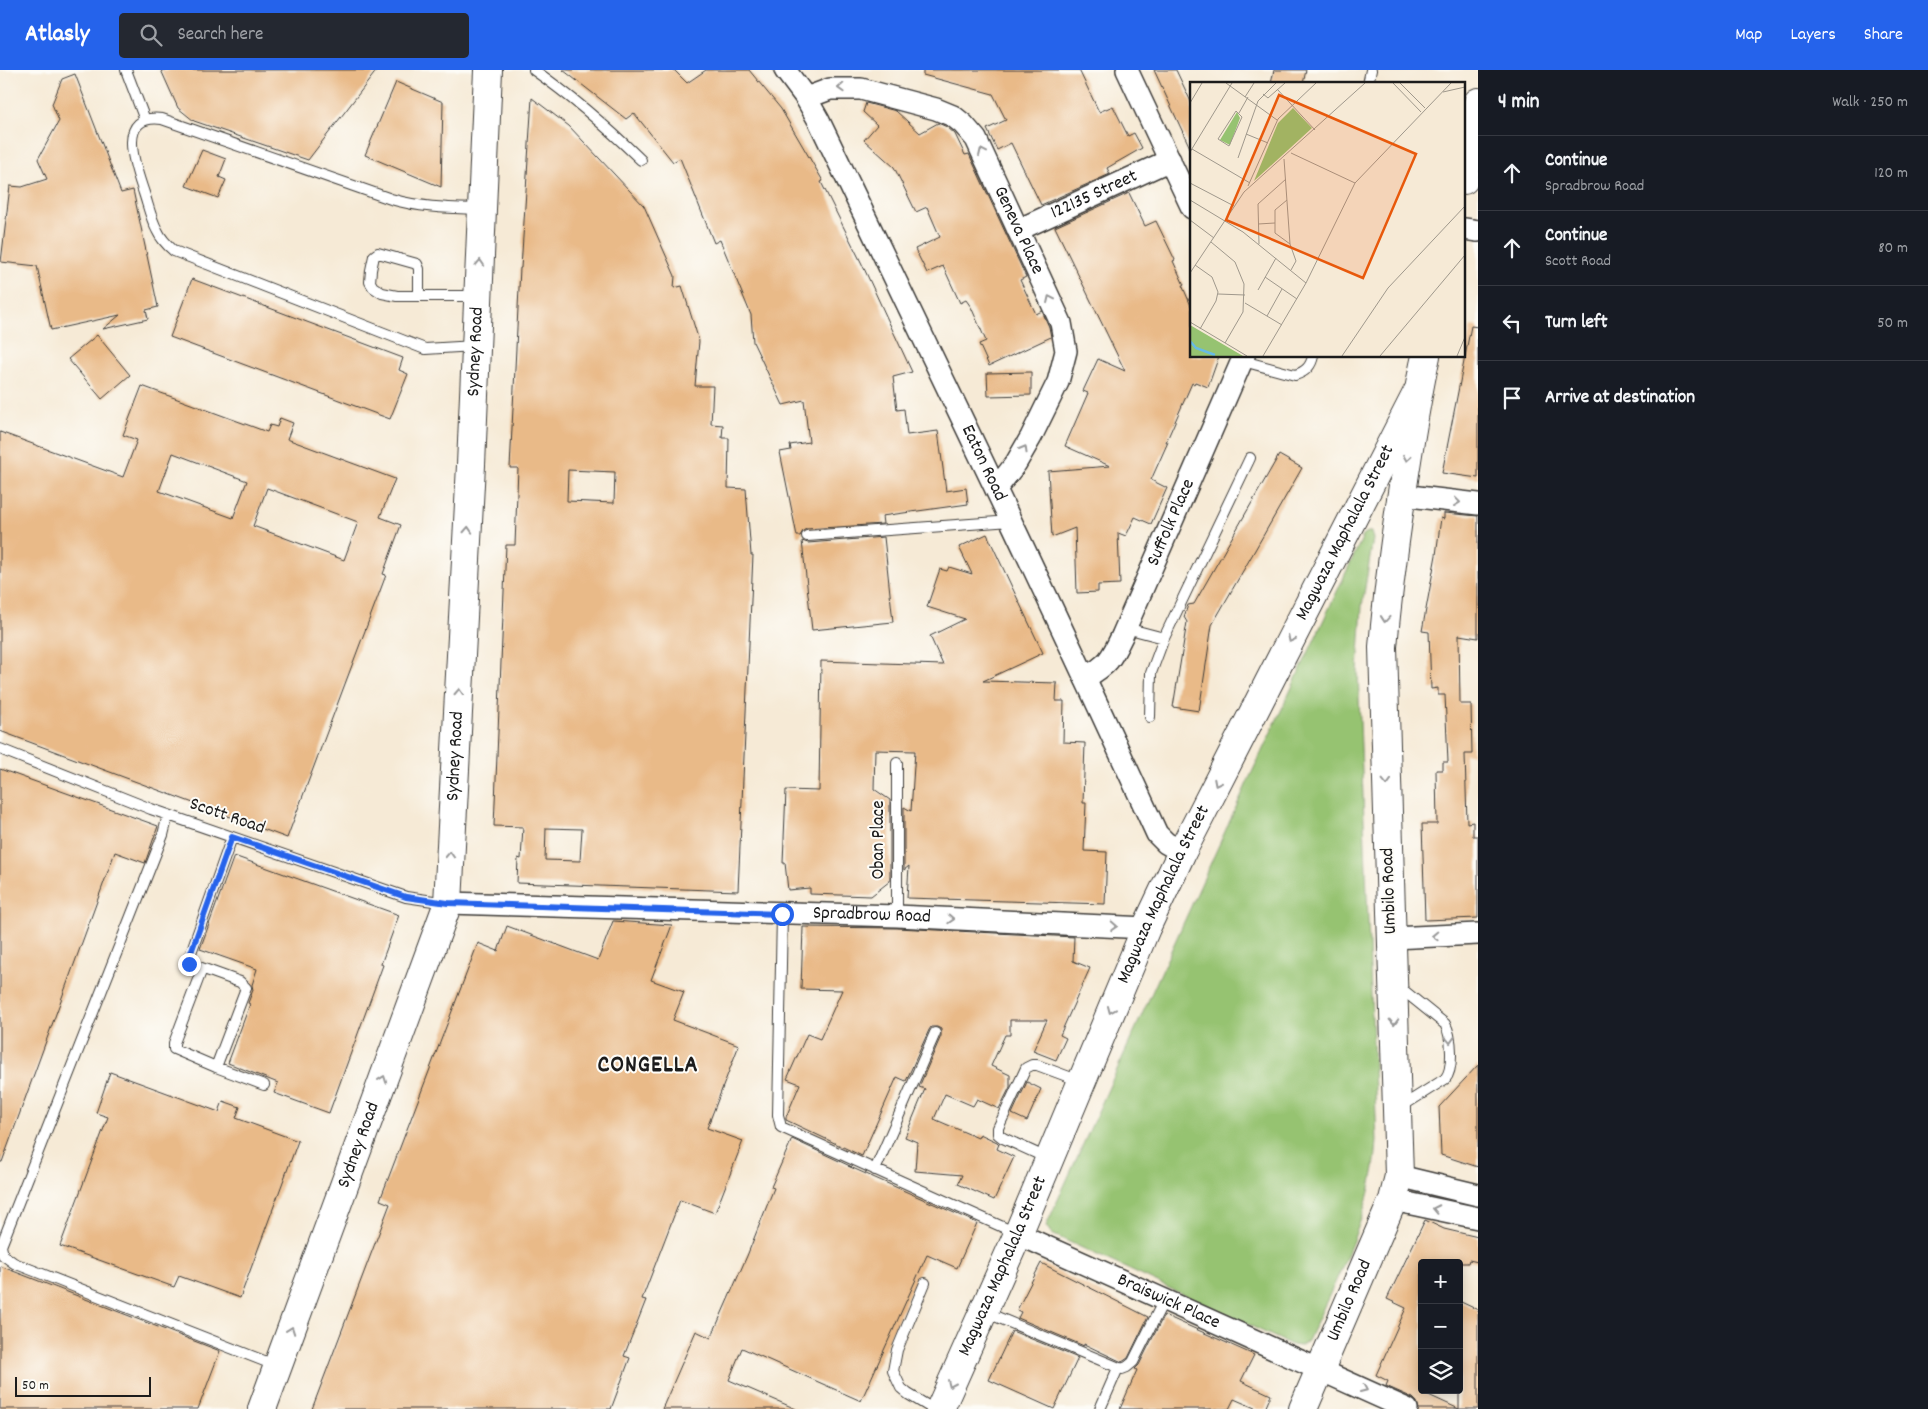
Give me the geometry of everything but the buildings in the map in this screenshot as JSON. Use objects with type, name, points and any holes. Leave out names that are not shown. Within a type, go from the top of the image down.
[{"type":"main road","name":"Sydney Road","points":[[262,1409],[448,903],[479,296],[488,70]]},
{"type":"main road","points":[[1466,169],[1478,102]]},
{"type":"main road","name":"Umbilo Road","points":[[1303,1409],[1396,1188],[1397,1110],[1383,647],[1390,573],[1401,495],[1417,393],[1426,358]]},
{"type":"main road","name":"Magwaza Maphalala Street","points":[[940,1409],[1018,1234],[1146,928],[1182,852],[1417,393]]},
{"type":"street","name":"Eaton Road","points":[[785,70],[806,98],[996,489],[1157,834],[1166,844],[1182,852]]},
{"type":"street","points":[[1127,70],[1190,204]]},
{"type":"street","name":"Geneva Place","points":[[806,98],[830,89],[860,88],[936,109],[953,116],[964,124],[976,139],[1061,323],[1066,350],[1058,382],[1031,436],[1016,463],[996,489]]},
{"type":"street","name":"122135 Street","points":[[1018,230],[1170,160]]},
{"type":"street","name":"Suffolk Place","points":[[1085,678],[1109,662],[1126,628],[1243,359]]},
{"type":"street","points":[[1401,495],[1478,504]]},
{"type":"street","name":"Spradbrow Road","points":[[448,903],[897,916],[1146,928]]},
{"type":"street","points":[[1392,938],[1478,934]]},
{"type":"street","points":[[1396,1188],[1478,1194]]},
{"type":"street","points":[[1396,1188],[1478,1218]]},
{"type":"street","name":"Braiswick Place","points":[[1018,1234],[1407,1409]]},
{"type":"lane","points":[[126,70],[145,120]]},
{"type":"lane","points":[[534,70],[563,90],[602,122],[641,160]]},
{"type":"lane","points":[[476,346],[425,349],[174,251],[163,241],[156,229],[133,159],[131,140],[138,125],[145,120],[162,119],[406,204],[483,209]]},
{"type":"lane","points":[[419,296],[419,269],[417,264],[378,253],[374,256],[370,282],[378,291],[397,296],[419,296],[479,296]]},
{"type":"lane","points":[[1243,359],[1296,375],[1308,368],[1312,358]]},
{"type":"lane","points":[[1150,717],[1151,673],[1164,638],[1250,458]]},
{"type":"lane","points":[[807,536],[1011,521]]},
{"type":"lane","points":[[1126,628],[1164,638]]},
{"type":"lane","name":"Scott Road","points":[[0,749],[168,815],[406,897],[448,903]]},
{"type":"lane","name":"Oban Place","points":[[897,763],[897,916]]},
{"type":"lane","points":[[168,815],[163,835],[1,1246],[3,1256],[14,1263],[278,1366]]},
{"type":"lane","points":[[216,1067],[246,988],[240,982],[189,964],[189,958],[232,837]]},
{"type":"lane","points":[[782,914],[778,1115],[780,1124],[785,1130],[1018,1234]]},
{"type":"lane","points":[[202,968],[173,1047],[178,1052],[264,1085]]},
{"type":"lane","points":[[1393,982],[1439,1018],[1450,1032],[1449,1074],[1445,1080],[1397,1110]]},
{"type":"lane","points":[[875,1170],[935,1032]]},
{"type":"lane","points":[[1049,1159],[1003,1138],[998,1134],[998,1128],[1026,1068],[1032,1064],[1081,1082]]},
{"type":"lane","points":[[925,1283],[897,1350],[893,1371],[901,1388],[933,1409]]},
{"type":"lane","points":[[983,1312],[1118,1368],[1127,1367],[1133,1362],[1164,1300]]},
{"type":"lane","points":[[1100,1409],[1118,1368]]},
{"type":"green space","points":[[1371,532],[1373,539],[1362,606],[1358,672],[1377,1141],[1369,1193],[1352,1244],[1308,1341],[1301,1346],[1292,1345],[1052,1234],[1046,1226],[1247,783],[1364,534]]},
{"type":"district","name":"CONGELLA","points":[[648,1066]]},
{"type":"route","points":[[189,964],[189,958],[232,837],[406,897],[448,903],[782,914]]}]
